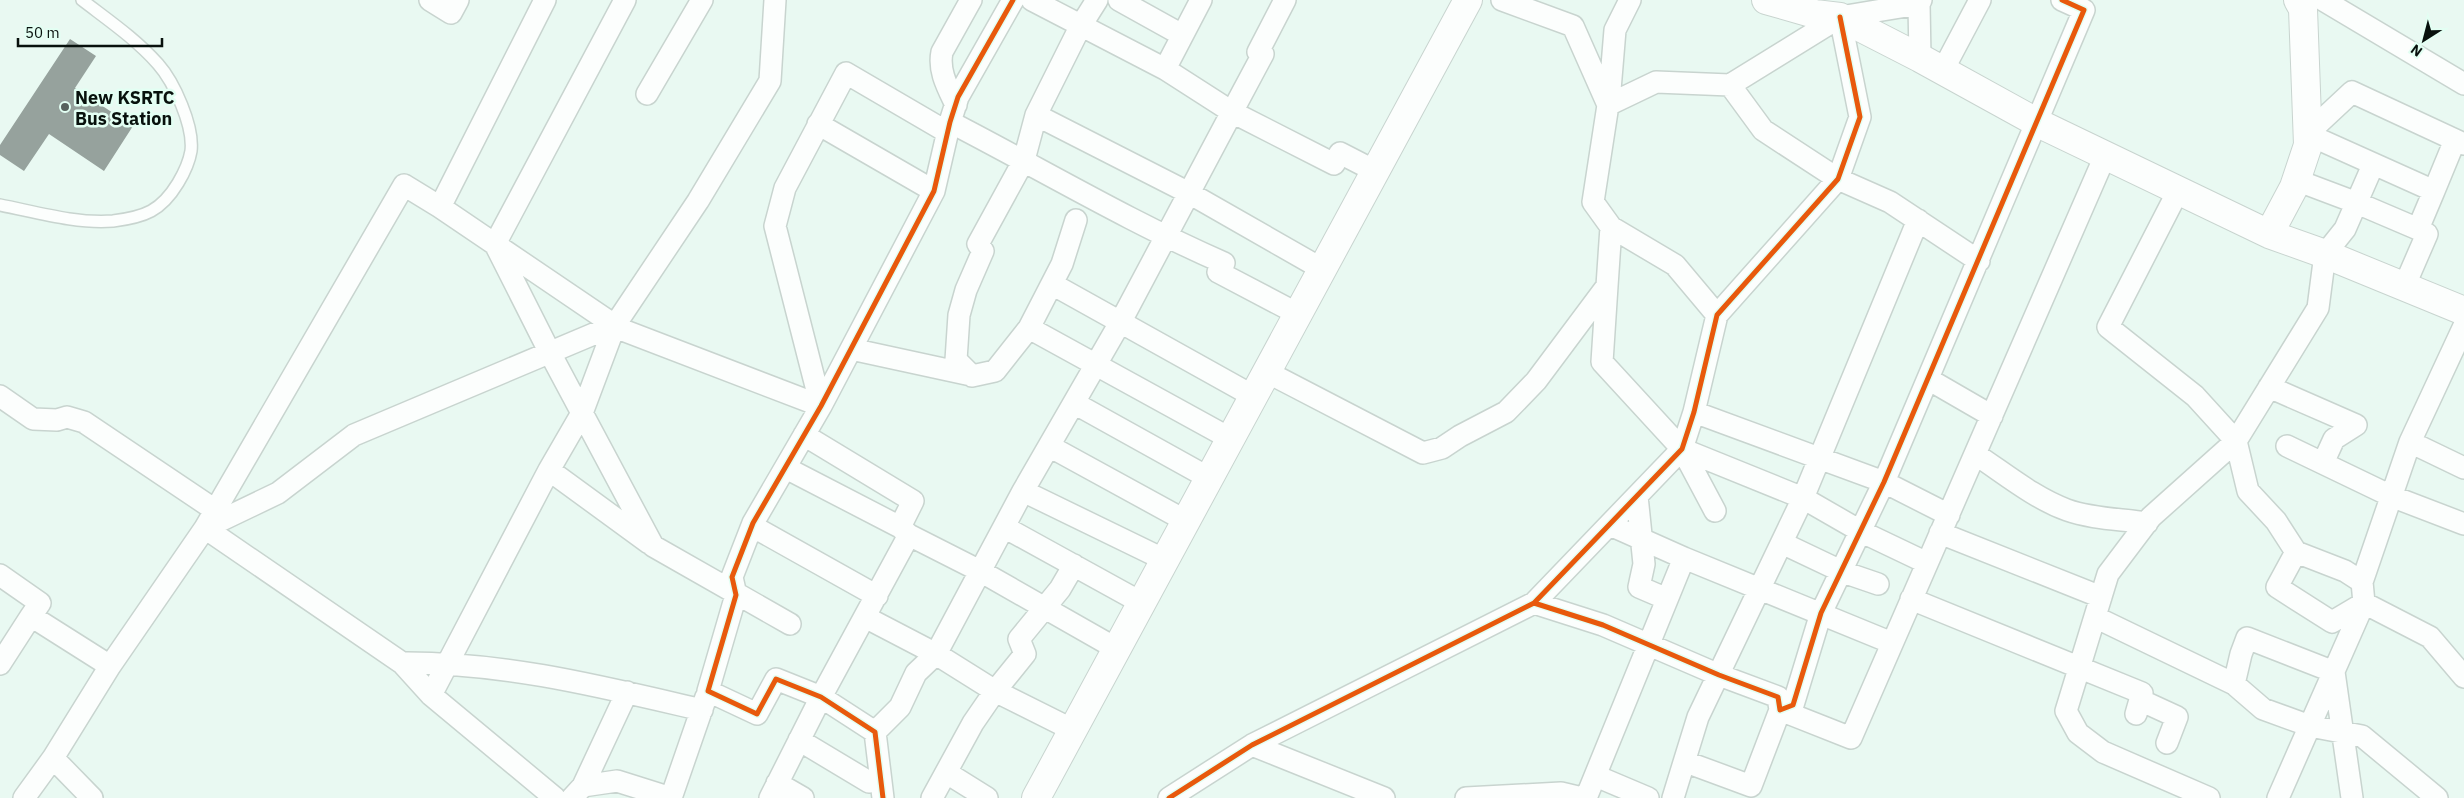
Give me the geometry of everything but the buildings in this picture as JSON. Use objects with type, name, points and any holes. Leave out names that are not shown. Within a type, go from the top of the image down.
[{"type":"street","points":[[430,0],[451,13],[458,0]]},
{"type":"street","points":[[440,207],[545,0]]},
{"type":"street","points":[[495,244],[625,0]]},
{"type":"street","points":[[647,94],[702,0]]},
{"type":"street","points":[[431,694],[549,470],[582,413],[615,325],[698,201],[770,81],[774,0]]},
{"type":"street","points":[[951,120],[940,61],[942,52],[972,0]]},
{"type":"street","points":[[578,792],[617,781],[671,798],[705,700],[736,595],[732,577],[752,526],[821,406],[934,191],[951,120],[1013,0]]},
{"type":"street","points":[[1032,0],[1080,27],[1165,70],[1232,112],[1334,164],[1340,153],[1375,171]]},
{"type":"street","points":[[972,376],[956,360],[959,315],[966,290],[983,251],[978,244],[1024,160],[1036,115],[1080,27],[1097,0]]},
{"type":"street","points":[[1119,0],[1182,36]]},
{"type":"street","points":[[1165,70],[1201,0]]},
{"type":"street","points":[[869,781],[875,732],[900,707],[916,674],[936,654],[1049,446],[1121,321],[1263,54],[1258,52],[1286,0]]},
{"type":"street","points":[[1036,798],[1468,0]]},
{"type":"street","points":[[1502,0],[1573,26],[1608,105]]},
{"type":"street","points":[[1630,0],[1615,30],[1608,105],[1594,202],[1611,227],[1675,265],[1717,315]]},
{"type":"street","points":[[1766,0],[1815,14],[1840,17],[1920,2],[1932,64]]},
{"type":"street","points":[[1932,64],[1980,0]]},
{"type":"street","points":[[1780,710],[1792,704],[1821,613],[1843,572],[1884,482],[2038,123],[2084,10],[2062,0]]},
{"type":"street","points":[[2269,234],[2296,180],[2308,145],[2303,9],[2298,0]]},
{"type":"street","points":[[2322,0],[2464,84]]},
{"type":"street","points":[[1608,105],[1656,82],[1730,85],[1840,17]]},
{"type":"street","points":[[1840,17],[1932,64],[2038,123],[2269,234],[2325,254],[2464,311]]},
{"type":"street","points":[[1169,798],[1252,745],[1534,603],[1682,449],[1694,412],[1717,315],[1838,179],[1860,117],[1840,17]]},
{"type":"street","points":[[821,406],[775,226],[785,188],[846,73],[951,120],[1165,238],[1224,263],[1218,272],[1298,314]]},
{"type":"street","points":[[1730,85],[1764,130],[1838,179],[1890,202],[1979,260]]},
{"type":"street","points":[[2307,134],[2352,92],[2459,142],[2418,229]]},
{"type":"street","points":[[1036,115],[1189,193],[1322,269]]},
{"type":"street","points":[[818,124],[934,191]]},
{"type":"street","points":[[2307,134],[2434,192]]},
{"type":"street","points":[[1780,710],[1851,738],[2105,156]]},
{"type":"street","points":[[2209,798],[2103,752],[2078,733],[2066,712],[2108,574],[2148,522],[2236,441],[2318,308],[2325,254],[2345,229],[2373,165]]},
{"type":"street","points":[[2296,180],[2357,203],[2427,234],[2404,286]]},
{"type":"street","points":[[24,798],[53,758],[110,666],[210,519],[404,185],[440,207],[615,325],[821,406]]},
{"type":"street","points":[[2178,191],[2108,327],[2195,396],[2236,441],[2248,491],[2276,521],[2296,552],[2345,571],[2363,593],[2430,637],[2464,677]]},
{"type":"street","points":[[851,349],[972,376],[995,371],[1029,328],[1062,264],[1076,220]]},
{"type":"street","points":[[1673,798],[1686,762],[1698,718],[1803,498],[1918,220]]},
{"type":"street","points":[[1611,227],[1602,362],[1682,449],[1715,511]]},
{"type":"street","points":[[495,244],[550,353],[653,546]]},
{"type":"street","points":[[1052,284],[1253,396]]},
{"type":"street","points":[[1267,372],[1423,453],[1442,448],[1460,436],[1506,412],[1536,381],[1607,286]]},
{"type":"street","points":[[210,519],[278,493],[354,435],[615,325]]},
{"type":"street","points":[[2278,798],[2334,672],[2363,593],[2410,442],[2464,326]]},
{"type":"street","points":[[1029,328],[1231,439]]},
{"type":"street","points":[[1928,379],[1992,416]]},
{"type":"street","points":[[2269,387],[2356,425],[2334,439],[2323,463]]},
{"type":"street","points":[[0,396],[33,419],[57,420],[67,417],[84,422],[402,663],[431,694],[555,798]]},
{"type":"street","points":[[1074,403],[1209,478]]},
{"type":"street","points":[[1694,412],[1884,482],[1945,524],[2234,684],[2263,709],[2310,726],[2362,736],[2437,798]]},
{"type":"street","points":[[802,798],[774,790],[821,697],[877,596],[904,531],[913,501],[804,435]]},
{"type":"street","points":[[2410,442],[2464,468]]},
{"type":"street","points":[[1049,446],[1186,521]]},
{"type":"street","points":[[2287,446],[2392,496],[2464,524]]},
{"type":"street","points":[[1682,449],[1803,498],[1862,532],[1928,563]]},
{"type":"street","points":[[1975,454],[2044,499],[2067,510],[2080,514],[2148,522]]},
{"type":"street","points":[[786,468],[980,571],[1117,649]]},
{"type":"street","points":[[549,470],[653,546],[736,595],[790,624]]},
{"type":"street","points":[[1024,491],[1165,560]]},
{"type":"street","points":[[1637,496],[1644,564],[1639,586],[1667,599]]},
{"type":"street","points":[[1610,525],[1684,558],[1892,643]]},
{"type":"street","points":[[752,526],[877,596]]},
{"type":"street","points":[[1004,527],[1142,603]]},
{"type":"street","points":[[1782,543],[1843,572],[1878,584]]},
{"type":"street","points":[[2296,552],[2277,587],[2332,622],[2363,593]]},
{"type":"street","points":[[1586,798],[1684,558]]},
{"type":"street","points":[[932,798],[974,723],[995,691],[1025,654],[1019,639],[1060,589],[1074,565]]},
{"type":"street","points":[[0,576],[40,603],[0,664]]},
{"type":"street","points":[[1912,599],[2142,693],[2138,707],[2177,717],[2167,743]]},
{"type":"street","points":[[1534,603],[1650,643],[1720,675],[1778,697],[1780,710],[1749,792],[1686,762]]},
{"type":"street","points":[[31,616],[110,666]]},
{"type":"street","points":[[865,617],[936,654],[995,691],[1073,730]]},
{"type":"street","points":[[2234,684],[2240,654],[2247,638],[2334,672]]},
{"type":"street","points":[[402,663],[448,663],[560,677],[627,692],[705,700],[757,714],[776,680],[821,697],[875,732]]},
{"type":"street","points":[[2334,672],[2352,798]]},
{"type":"street","points":[[578,792],[627,692]]},
{"type":"street","points":[[799,740],[869,781],[883,798]]},
{"type":"street","points":[[1252,745],[1384,798]]},
{"type":"street","points":[[53,758],[92,798]]},
{"type":"street","points":[[947,773],[987,798]]},
{"type":"street","points":[[1596,776],[1648,798]]},
{"type":"street","points":[[1466,798],[1561,793],[1582,798]]},
{"type":"lane","points":[[0,205],[70,218],[112,221],[148,214],[164,204],[185,170],[191,150],[189,128],[180,99],[159,64],[124,32],[82,0]]},
{"type":"cycle path","points":[[883,798],[875,732],[821,697],[776,679],[757,714],[708,691],[736,595],[732,577],[753,523],[821,406],[934,191],[950,122],[958,97],[1013,0]]},
{"type":"cycle path","points":[[1534,603],[1603,625],[1719,675],[1778,697],[1780,710],[1793,705],[1821,613],[1884,482],[2084,10],[2062,0]]},
{"type":"cycle path","points":[[1169,798],[1252,745],[1534,603],[1682,449],[1694,412],[1717,315],[1838,179],[1860,117],[1840,17]]},
{"type":"place","name":"New KSRTC Bus Station","points":[[65,107]]}]
